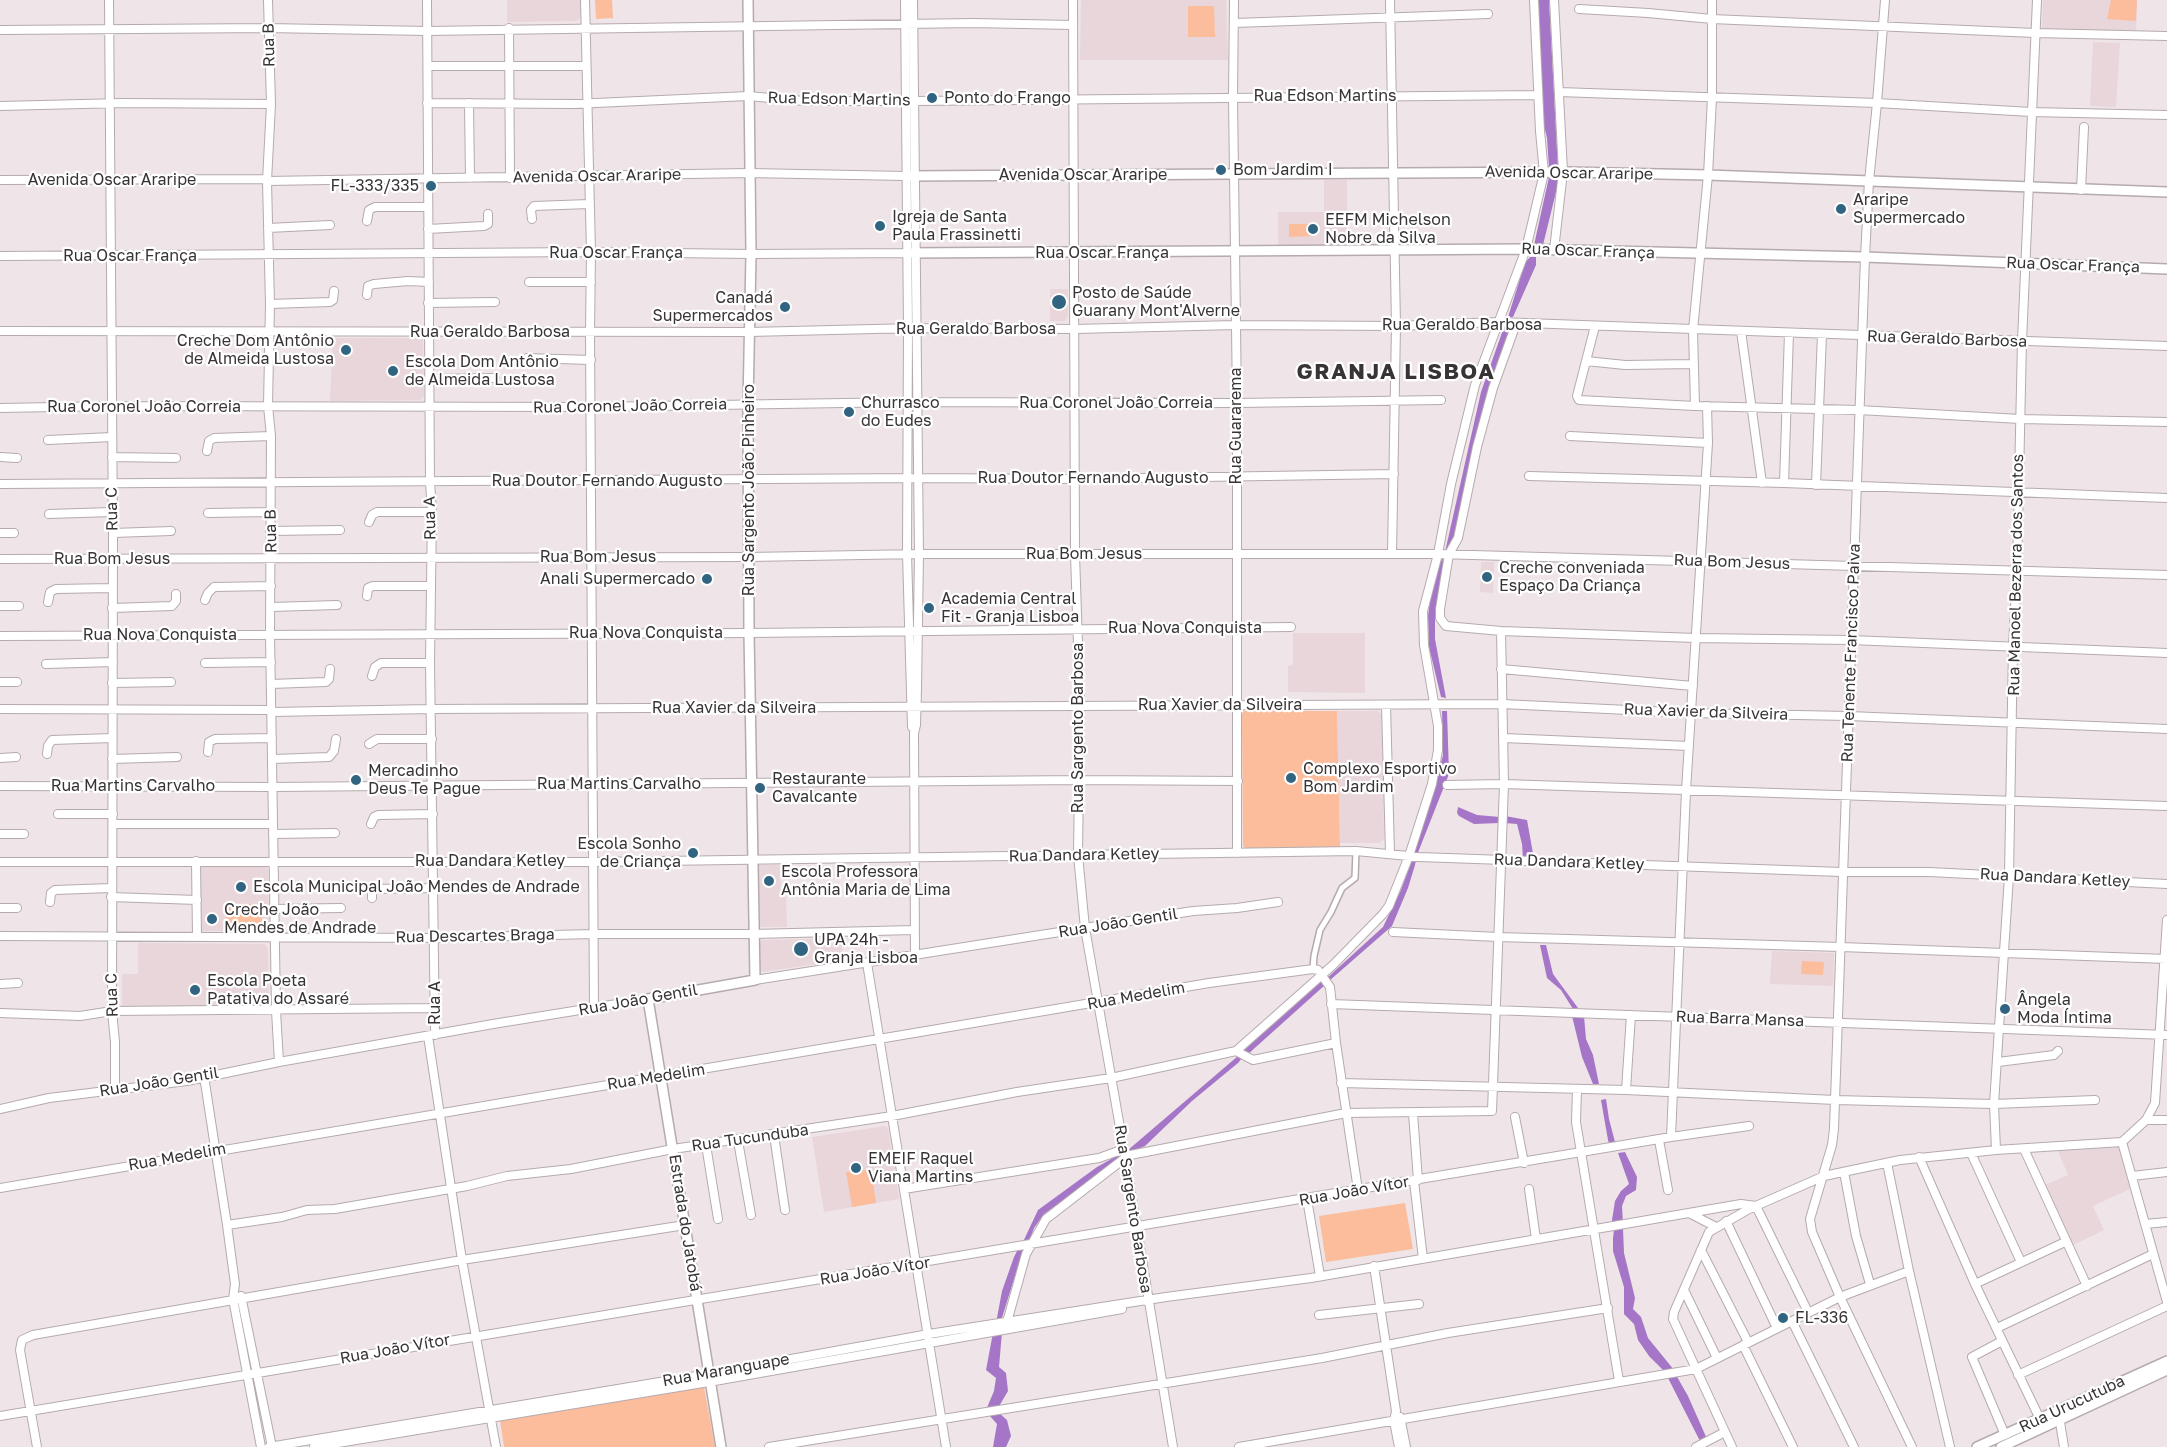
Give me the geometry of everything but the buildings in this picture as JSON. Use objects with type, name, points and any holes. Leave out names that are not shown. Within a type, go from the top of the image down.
[{"type":"street","name":"Rua C","points":[[109,0],[113,532],[111,893],[112,1011],[116,1042],[115,1090]]},
{"type":"street","name":"Rua B","points":[[268,0],[271,104],[267,181],[270,304],[268,406],[271,436],[270,634],[276,1011],[279,1062]]},
{"type":"street","name":"Rua A","points":[[427,0],[428,303],[432,512],[430,663],[436,1008],[432,1036],[439,1113],[462,1260],[496,1447]]},
{"type":"street","points":[[585,0],[591,252],[591,709],[594,1008]]},
{"type":"street","name":"Rua Sargento João Pinheiro","points":[[748,0],[751,254],[748,405],[749,633],[753,784],[751,860],[755,980]]},
{"type":"street","points":[[905,0],[909,25],[912,253],[912,329],[907,402],[907,554],[914,706]]},
{"type":"street","points":[[909,25],[914,0]]},
{"type":"street","name":"Rua Sargento Barbosa","points":[[1073,0],[1075,554],[1080,705],[1078,855],[1084,928],[1125,1154],[1173,1447]]},
{"type":"street","name":"Rua Guararema","points":[[1234,0],[1233,174],[1237,403],[1238,853]]},
{"type":"street","points":[[1390,0],[1395,326],[1392,554]]},
{"type":"street","points":[[1336,1043],[1257,1059],[1248,1058],[1236,1051],[1322,976],[1389,906],[1409,856],[1432,784],[1438,750],[1435,704],[1422,627],[1423,611],[1438,554],[1456,462],[1475,385],[1526,249],[1544,173],[1534,0]]},
{"type":"street","points":[[1554,0],[1563,172],[1554,250]]},
{"type":"street","points":[[1695,406],[1693,330],[1708,175],[1712,98],[1712,0]]},
{"type":"street","name":"Rua Tenente Francisco Paiva","points":[[1885,0],[1869,181],[1865,257],[1835,1100],[1832,1145],[1812,1211],[1811,1225],[1840,1297],[1912,1447]]},
{"type":"street","name":"Rua Manoel Bezerra dos Santos","points":[[1996,1150],[1994,1104],[2001,1028],[2003,952],[2009,876],[2022,341],[2037,0]]},
{"type":"street","points":[[1579,9],[1712,19],[1883,27],[2167,36]]},
{"type":"street","points":[[1234,23],[1488,14]]},
{"type":"street","points":[[0,30],[268,28],[427,31],[973,23],[1073,25]]},
{"type":"street","points":[[509,28],[510,178]]},
{"type":"street","points":[[428,66],[586,66]]},
{"type":"street","points":[[1559,92],[2167,115]]},
{"type":"street","name":"Rua Edson Martins","points":[[428,103],[574,104],[748,96],[804,101],[910,101],[1538,95]]},
{"type":"street","points":[[469,103],[470,178]]},
{"type":"street","points":[[0,106],[271,104]]},
{"type":"street","points":[[2081,190],[2084,127]]},
{"type":"street","name":"Avenida Oscar Araripe","points":[[0,180],[264,179],[267,181],[749,173],[911,176],[1392,171],[1708,175],[2167,192]]},
{"type":"street","points":[[532,219],[531,210],[534,206],[589,204]]},
{"type":"street","points":[[368,221],[369,210],[375,207],[428,207]]},
{"type":"street","points":[[428,229],[484,226],[488,224],[488,214]]},
{"type":"street","points":[[268,228],[330,225]]},
{"type":"street","name":"Rua Oscar França","points":[[0,256],[591,252],[1074,254],[1526,249],[1701,255],[1865,257],[2167,269]]},
{"type":"street","points":[[367,295],[368,286],[374,284],[429,282]]},
{"type":"street","points":[[529,282],[591,282]]},
{"type":"street","points":[[270,304],[330,302],[333,300],[334,291]]},
{"type":"street","points":[[428,303],[495,302]]},
{"type":"street","name":"Rua Geraldo Barbosa","points":[[0,331],[749,332],[1236,325],[1395,326],[1498,322],[2167,346]]},
{"type":"street","points":[[1516,324],[1493,388],[1477,447],[1458,538],[1449,554],[1440,618],[1446,626],[1501,631],[1696,638],[1851,640],[2167,653]]},
{"type":"street","points":[[1595,326],[1577,396],[1579,400],[1695,406],[1819,408],[2020,419],[2167,422]]},
{"type":"street","points":[[912,329],[917,402],[918,554],[918,630],[911,726],[914,733],[915,956]]},
{"type":"street","points":[[1741,331],[1762,483]]},
{"type":"street","points":[[1784,483],[1789,333]]},
{"type":"street","points":[[1816,485],[1821,334]]},
{"type":"street","points":[[527,358],[591,360]]},
{"type":"street","points":[[1586,362],[1625,366],[1693,364]]},
{"type":"street","points":[[429,379],[495,378]]},
{"type":"street","name":"Rua Coronel João Correia","points":[[0,408],[112,406],[590,407],[907,402],[1237,403],[1441,400]]},
{"type":"street","points":[[1671,1137],[1686,791],[1708,443],[1707,406]]},
{"type":"street","points":[[207,451],[209,441],[214,438],[271,436]]},
{"type":"street","points":[[1570,436],[1708,443]]},
{"type":"street","points":[[48,440],[112,437]]},
{"type":"street","points":[[112,457],[176,458]]},
{"type":"street","points":[[0,458],[17,458]]},
{"type":"street","name":"Rua Doutor Fernando Augusto","points":[[0,484],[1076,479],[1394,474]]},
{"type":"street","points":[[1529,476],[2167,498]]},
{"type":"street","points":[[49,514],[112,512]]},
{"type":"street","points":[[208,513],[270,512]]},
{"type":"street","points":[[369,522],[372,515],[377,512],[432,512]]},
{"type":"street","points":[[270,531],[340,530]]},
{"type":"street","points":[[113,532],[171,531]]},
{"type":"street","points":[[0,533],[14,533]]},
{"type":"street","name":"Rua Bom Jesus","points":[[0,560],[749,557],[907,554],[1449,554],[2167,575]]},
{"type":"street","points":[[205,600],[214,587],[271,586]]},
{"type":"street","points":[[367,596],[368,588],[373,586],[430,586]]},
{"type":"street","points":[[48,602],[50,591],[56,589],[112,588]]},
{"type":"street","points":[[112,608],[172,606],[176,601],[176,594]]},
{"type":"street","points":[[271,608],[337,605]]},
{"type":"street","points":[[0,606],[19,606]]},
{"type":"street","name":"Rua Nova Conquista","points":[[0,636],[749,633],[1291,627]]},
{"type":"street","points":[[904,1189],[1125,1154],[1346,1113],[1491,1112],[1497,1011],[1504,738],[1501,631]]},
{"type":"street","points":[[46,664],[113,662]]},
{"type":"street","points":[[205,663],[271,662]]},
{"type":"street","points":[[372,676],[375,668],[381,663],[430,663]]},
{"type":"street","points":[[271,684],[326,682],[329,679],[330,669]]},
{"type":"street","points":[[1501,669],[1693,686]]},
{"type":"street","points":[[0,682],[17,682]]},
{"type":"street","points":[[112,683],[171,682]]},
{"type":"street","name":"Rua Xavier da Silveira","points":[[0,708],[272,711],[1502,704],[1691,713],[1849,716],[2167,729]]},
{"type":"street","points":[[1386,705],[1390,853]]},
{"type":"street","points":[[47,754],[52,740],[112,738]]},
{"type":"street","points":[[208,752],[209,742],[215,739],[272,738]]},
{"type":"street","points":[[1504,738],[1689,746]]},
{"type":"street","points":[[273,759],[321,758],[332,754],[336,739]]},
{"type":"street","points":[[369,744],[377,739],[432,739]]},
{"type":"street","points":[[0,758],[16,757]]},
{"type":"street","points":[[112,759],[177,758]]},
{"type":"street","name":"Rua Martins Carvalho","points":[[0,786],[273,787],[433,784],[1238,781]]},
{"type":"street","points":[[1447,785],[1503,784],[2011,799],[2167,806]]},
{"type":"street","points":[[58,814],[113,814]]},
{"type":"street","points":[[371,824],[374,817],[378,815],[433,814]]},
{"type":"street","points":[[113,824],[273,824]]},
{"type":"street","points":[[273,834],[335,833]]},
{"type":"street","points":[[0,834],[24,834]]},
{"type":"street","points":[[1356,851],[1355,878],[1342,888],[1320,930],[1313,969],[1329,985],[1341,1083],[1358,1190]]},
{"type":"street","name":"Rua Dandara Ketley","points":[[0,862],[593,862],[1356,851],[1500,860],[1842,872],[1929,872],[2167,884]]},
{"type":"street","points":[[196,861],[197,937]]},
{"type":"street","points":[[372,898],[372,889],[433,888]]},
{"type":"street","points":[[50,902],[51,892],[55,890],[197,900]]},
{"type":"street","name":"Rua João Gentil","points":[[0,1108],[50,1098],[187,1081],[279,1062],[755,980],[1084,928],[1278,902]]},
{"type":"street","points":[[0,909],[17,908]]},
{"type":"street","points":[[274,909],[341,908]]},
{"type":"street","points":[[1732,1447],[1674,1322],[1674,1312],[1706,1236],[1726,1221],[1824,1176],[1919,1156],[2122,1142],[2146,1120],[2155,1103],[2164,1035],[2167,920]]},
{"type":"street","name":"Rua Descartes Braga","points":[[0,936],[434,938],[914,930]]},
{"type":"street","points":[[1393,932],[2166,959]]},
{"type":"street","points":[[867,963],[946,1447]]},
{"type":"street","name":"Rua Medelim","points":[[0,1188],[1209,983],[1313,969]]},
{"type":"street","points":[[0,984],[18,983]]},
{"type":"street","name":"Estrada do Jatobá","points":[[648,999],[721,1447]]},
{"type":"street","name":"Rua Barra Mansa","points":[[1331,1004],[2164,1035]]},
{"type":"street","points":[[0,1013],[80,1016],[112,1011],[436,1008]]},
{"type":"street","points":[[1626,1090],[1631,1015]]},
{"type":"street","name":"Rua Tucunduba","points":[[227,1225],[467,1186],[507,1176],[571,1169],[673,1149],[774,1136],[892,1116],[1017,1092],[1111,1078],[1236,1051]]},
{"type":"street","points":[[1998,1062],[2054,1055],[2058,1051]]},
{"type":"street","points":[[204,1076],[235,1284],[233,1299],[271,1447]]},
{"type":"street","points":[[1341,1083],[1626,1090],[1835,1100],[1994,1104],[2095,1100]]},
{"type":"street","points":[[1577,1089],[1576,1122],[1619,1382]]},
{"type":"street","points":[[1413,1113],[1423,1259]]},
{"type":"street","points":[[1515,1117],[1524,1163]]},
{"type":"street","points":[[2146,1120],[2167,1120]]},
{"type":"street","name":"Rua João Vítor","points":[[0,1416],[1671,1137],[1749,1126]]},
{"type":"street","points":[[774,1136],[785,1210]]},
{"type":"street","points":[[1659,1140],[1668,1190]]},
{"type":"street","points":[[738,1141],[751,1215]]},
{"type":"street","points":[[2018,1375],[2167,1304],[2122,1142]]},
{"type":"street","points":[[706,1145],[718,1219]]},
{"type":"street","points":[[2025,1149],[2065,1242],[2087,1286]]},
{"type":"street","points":[[1971,1153],[2021,1262]]},
{"type":"street","points":[[1007,1322],[1019,1275],[1031,1245],[1046,1220],[1125,1154]]},
{"type":"street","points":[[1919,1156],[1975,1284],[2040,1419]]},
{"type":"street","points":[[1887,1163],[1909,1271],[1950,1447]]},
{"type":"street","points":[[1844,1172],[1851,1218],[1870,1284]]},
{"type":"street","points":[[2132,1176],[2167,1172]]},
{"type":"street","points":[[1529,1189],[1536,1239]]},
{"type":"street","points":[[1307,1199],[1320,1276]]},
{"type":"street","name":"Rua Maranguape","points":[[271,1447],[709,1378],[930,1338],[1423,1259],[1735,1205],[1756,1206]]},
{"type":"street","points":[[1756,1206],[1808,1312]]},
{"type":"street","points":[[1689,1213],[1716,1227]]},
{"type":"street","points":[[1726,1221],[1777,1328]]},
{"type":"street","points":[[2145,1224],[2167,1222]]},
{"type":"street","points":[[37,1447],[20,1350],[22,1340],[33,1335],[462,1260],[685,1225]]},
{"type":"street","points":[[1975,1284],[2065,1242]]},
{"type":"street","points":[[1701,1250],[1793,1447]]},
{"type":"street","points":[[1997,1328],[2153,1254]]},
{"type":"street","points":[[1374,1266],[1396,1411],[1407,1447]]},
{"type":"street","points":[[1239,1447],[1696,1369],[1840,1297],[1909,1271]]},
{"type":"street","points":[[235,1284],[243,1298],[261,1447]]},
{"type":"street","points":[[1684,1292],[1717,1358]]},
{"type":"street","name":"Rua Maranguape","points":[[930,1338],[1007,1322],[1148,1303]]},
{"type":"street","points":[[1319,1315],[1419,1304]]},
{"type":"street","points":[[769,1447],[1322,1358],[1459,1331],[1608,1308]]},
{"type":"street","points":[[1792,1321],[1854,1447]]},
{"type":"street","points":[[2002,1341],[1972,1357],[2005,1435]]},
{"type":"street","name":"Rua Urucutuba","points":[[2001,1447],[2059,1416],[2150,1373],[2167,1361]]},
{"type":"street","name":"Rua Urucutuba","points":[[2150,1373],[2167,1370]]},
{"type":"street","name":"Rua Maranguape","points":[[314,1447],[491,1413]]},
{"type":"street","points":[[2059,1416],[2064,1447]]},
{"type":"street","name":"Rua Urucutuba","points":[[1977,1447],[2040,1419],[2059,1416]]},
{"type":"street","points":[[1398,1420],[1399,1447]]},
{"type":"street","points":[[1696,1447],[1725,1432]]},
{"type":"shaded area","points":[[507,0],[581,0],[581,17],[577,21],[507,22]]},
{"type":"shaded area","points":[[595,0],[612,0],[613,18],[596,19]]},
{"type":"shaded area","points":[[1081,0],[1226,0],[1228,60],[1080,60]]},
{"type":"shaded area","points":[[1537,0],[1549,0],[1558,168],[1549,168],[1547,138],[1541,113]]},
{"type":"shaded area","points":[[2043,0],[2137,0],[2136,33],[2042,29]]},
{"type":"shaded area","points":[[2111,0],[2137,0],[2136,21],[2107,19]]},
{"type":"shaded area","points":[[1188,6],[1214,6],[1215,37],[1188,37]]},
{"type":"shaded area","points":[[2093,42],[2120,43],[2116,107],[2090,106]]},
{"type":"shaded area","points":[[1558,176],[1543,245],[1534,245],[1549,177]]},
{"type":"shaded area","name":"EEFM Michelson Nobre da Silva","points":[[1324,180],[1347,180],[1347,246],[1278,247],[1278,212],[1324,212]]},
{"type":"shaded area","points":[[1289,224],[1314,224],[1314,236],[1289,237]]},
{"type":"shaded area","points":[[1530,257],[1536,257],[1536,265],[1513,317],[1508,317],[1525,263]]},
{"type":"shaded area","name":"Posto de Saúde Guarany Mont'Alverne","points":[[1050,289],[1068,289],[1068,316],[1065,321],[1050,321]]},
{"type":"shaded area","points":[[1504,327],[1513,327],[1490,387],[1450,552],[1445,552],[1481,392]]},
{"type":"shaded area","name":"Escola Dom Antônio de Almeida Lustosa","points":[[333,338],[421,338],[423,340],[424,397],[420,400],[330,401]]},
{"type":"shaded area","points":[[1443,557],[1448,558],[1441,578],[1435,617],[1435,639],[1446,698],[1441,697],[1429,647],[1428,616],[1433,580]]},
{"type":"shaded area","name":"Creche conveniada Espaço Da Criança","points":[[1481,562],[1494,562],[1493,593],[1480,592]]},
{"type":"shaded area","points":[[1293,633],[1365,633],[1365,693],[1288,692],[1288,666],[1293,665]]},
{"type":"shaded area","name":"Complexo Esportivo Bom Jardim","points":[[1244,711],[1337,711],[1340,847],[1246,849],[1243,846],[1242,714]]},
{"type":"shaded area","points":[[1337,711],[1378,711],[1382,715],[1384,839],[1379,843],[1340,843]]},
{"type":"shaded area","points":[[1442,711],[1447,711],[1449,774],[1417,855],[1413,855],[1443,755]]},
{"type":"shaded area","points":[[1458,807],[1477,815],[1500,817],[1499,823],[1474,824],[1459,816]]},
{"type":"shaded area","points":[[1505,816],[1527,820],[1534,859],[1523,858],[1517,824],[1505,823]]},
{"type":"shaded area","points":[[1412,860],[1416,860],[1415,865],[1392,926],[1329,981],[1327,978],[1383,927],[1401,890]]},
{"type":"shaded area","name":"Escola Professora Antônia Maria de Lima","points":[[758,865],[780,865],[781,896],[786,897],[787,927],[758,925]]},
{"type":"shaded area","points":[[201,867],[266,867],[268,869],[269,928],[266,931],[199,931],[198,870]]},
{"type":"shaded area","points":[[262,904],[262,929],[227,930],[226,905]]},
{"type":"shaded area","name":"UPA 24h - Granja Lisboa","points":[[842,938],[843,960],[762,972],[759,969],[759,943],[762,940]]},
{"type":"shaded area","name":"Escola Poeta Patativa do Assaré","points":[[138,943],[264,944],[268,948],[269,1005],[267,1007],[122,1007],[122,974],[138,974]]},
{"type":"shaded area","points":[[1540,945],[1546,945],[1553,974],[1578,1008],[1573,1009],[1561,990],[1547,978]]},
{"type":"shaded area","points":[[1772,951],[1834,953],[1833,986],[1770,984]]},
{"type":"shaded area","points":[[1802,961],[1824,962],[1823,975],[1801,974]]},
{"type":"shaded area","points":[[1322,981],[1325,985],[1247,1055],[1242,1052]]},
{"type":"shaded area","points":[[1572,1016],[1584,1016],[1586,1039],[1593,1055],[1599,1084],[1593,1084],[1582,1057]]},
{"type":"shaded area","points":[[1238,1056],[1242,1058],[1238,1063],[1192,1101],[1145,1146],[1128,1153],[1128,1150]]},
{"type":"shaded area","points":[[1606,1099],[1615,1142],[1609,1143],[1601,1100]]},
{"type":"shaded area","name":"EMEIF Raquel Viana Martins","points":[[885,1126],[888,1128],[899,1199],[824,1212],[812,1137]]},
{"type":"shaded area","points":[[2119,1147],[2130,1189],[2093,1206],[2104,1230],[2073,1245],[2045,1185],[2068,1175],[2058,1151]]},
{"type":"shaded area","points":[[1625,1152],[1637,1177],[1636,1190],[1626,1196],[1622,1206],[1623,1224],[1613,1225],[1615,1201],[1629,1184],[1618,1153]]},
{"type":"shaded area","points":[[1122,1153],[1123,1157],[1044,1214],[1034,1228],[1028,1244],[1022,1244],[1038,1210],[1097,1167]]},
{"type":"shaded area","points":[[871,1169],[876,1203],[852,1207],[846,1172]]},
{"type":"shaded area","points":[[1405,1203],[1413,1249],[1326,1262],[1319,1216]]},
{"type":"shaded area","points":[[1623,1229],[1624,1253],[1635,1298],[1633,1309],[1641,1317],[1648,1338],[1674,1370],[1664,1371],[1649,1356],[1638,1340],[1634,1324],[1624,1314],[1624,1287],[1613,1251],[1614,1230]]},
{"type":"shaded area","points":[[1023,1250],[1001,1321],[996,1323],[1002,1291],[1014,1257],[1017,1251]]},
{"type":"shaded area","points":[[1002,1332],[999,1367],[1006,1373],[1008,1391],[998,1408],[986,1410],[994,1391],[996,1378],[986,1370],[992,1338],[994,1333]]},
{"type":"shaded area","points":[[1676,1375],[1707,1439],[1701,1443],[1667,1376]]},
{"type":"shaded area","points":[[704,1387],[715,1447],[504,1447],[500,1420]]},
{"type":"shaded area","points":[[999,1413],[1007,1420],[1011,1436],[1006,1447],[993,1447],[997,1424],[989,1415]]},
{"type":"place","name":"Ponto do Frango","points":[[932,98]]},
{"type":"place","name":"Bom Jardim I","points":[[1221,170]]},
{"type":"place","name":"FL-333/335","points":[[431,186]]},
{"type":"place","name":"Araripe Supermercado","points":[[1841,209]]},
{"type":"place","name":"Igreja de Santa Paula Frassinetti","points":[[880,226]]},
{"type":"place","name":"EEFM Michelson Nobre da Silva","points":[[1313,229]]},
{"type":"place","name":"Posto de Saúde Guarany Mont'Alverne","points":[[1059,302]]},
{"type":"place","name":"Canadá Supermercados","points":[[785,307]]},
{"type":"place","name":"Creche Dom Antônio de Almeida Lustosa","points":[[346,350]]},
{"type":"place","name":"Escola Dom Antônio de Almeida Lustosa","points":[[393,371]]},
{"type":"place","name":"Churrasco do Eudes","points":[[849,412]]},
{"type":"place","name":"Creche conveniada Espaço Da Criança","points":[[1487,577]]},
{"type":"place","name":"Anali Supermercado","points":[[707,579]]},
{"type":"place","name":"Academia Central Fit - Granja Lisboa","points":[[929,608]]},
{"type":"place","name":"Complexo Esportivo Bom Jardim","points":[[1291,778]]},
{"type":"place","name":"Mercadinho Deus Te Pague","points":[[356,780]]},
{"type":"place","name":"Restaurante Cavalcante","points":[[760,788]]},
{"type":"place","name":"Escola Sonho de Criança","points":[[693,853]]},
{"type":"place","name":"Escola Professora Antônia Maria de Lima","points":[[769,881]]},
{"type":"place","name":"Escola Municipal João Mendes de Andrade","points":[[241,887]]},
{"type":"place","name":"Creche João Mendes de Andrade","points":[[212,919]]},
{"type":"place","name":"UPA 24h - Granja Lisboa","points":[[801,949]]},
{"type":"place","name":"Escola Poeta Patativa do Assaré","points":[[195,990]]},
{"type":"place","name":"Ângela Moda Íntima","points":[[2005,1009]]},
{"type":"place","name":"EMEIF Raquel Viana Martins","points":[[856,1168]]},
{"type":"place","name":"FL-336","points":[[1783,1318]]},
{"type":"district","name":"GRANJA LISBOA","points":[[1396,372]]}]
